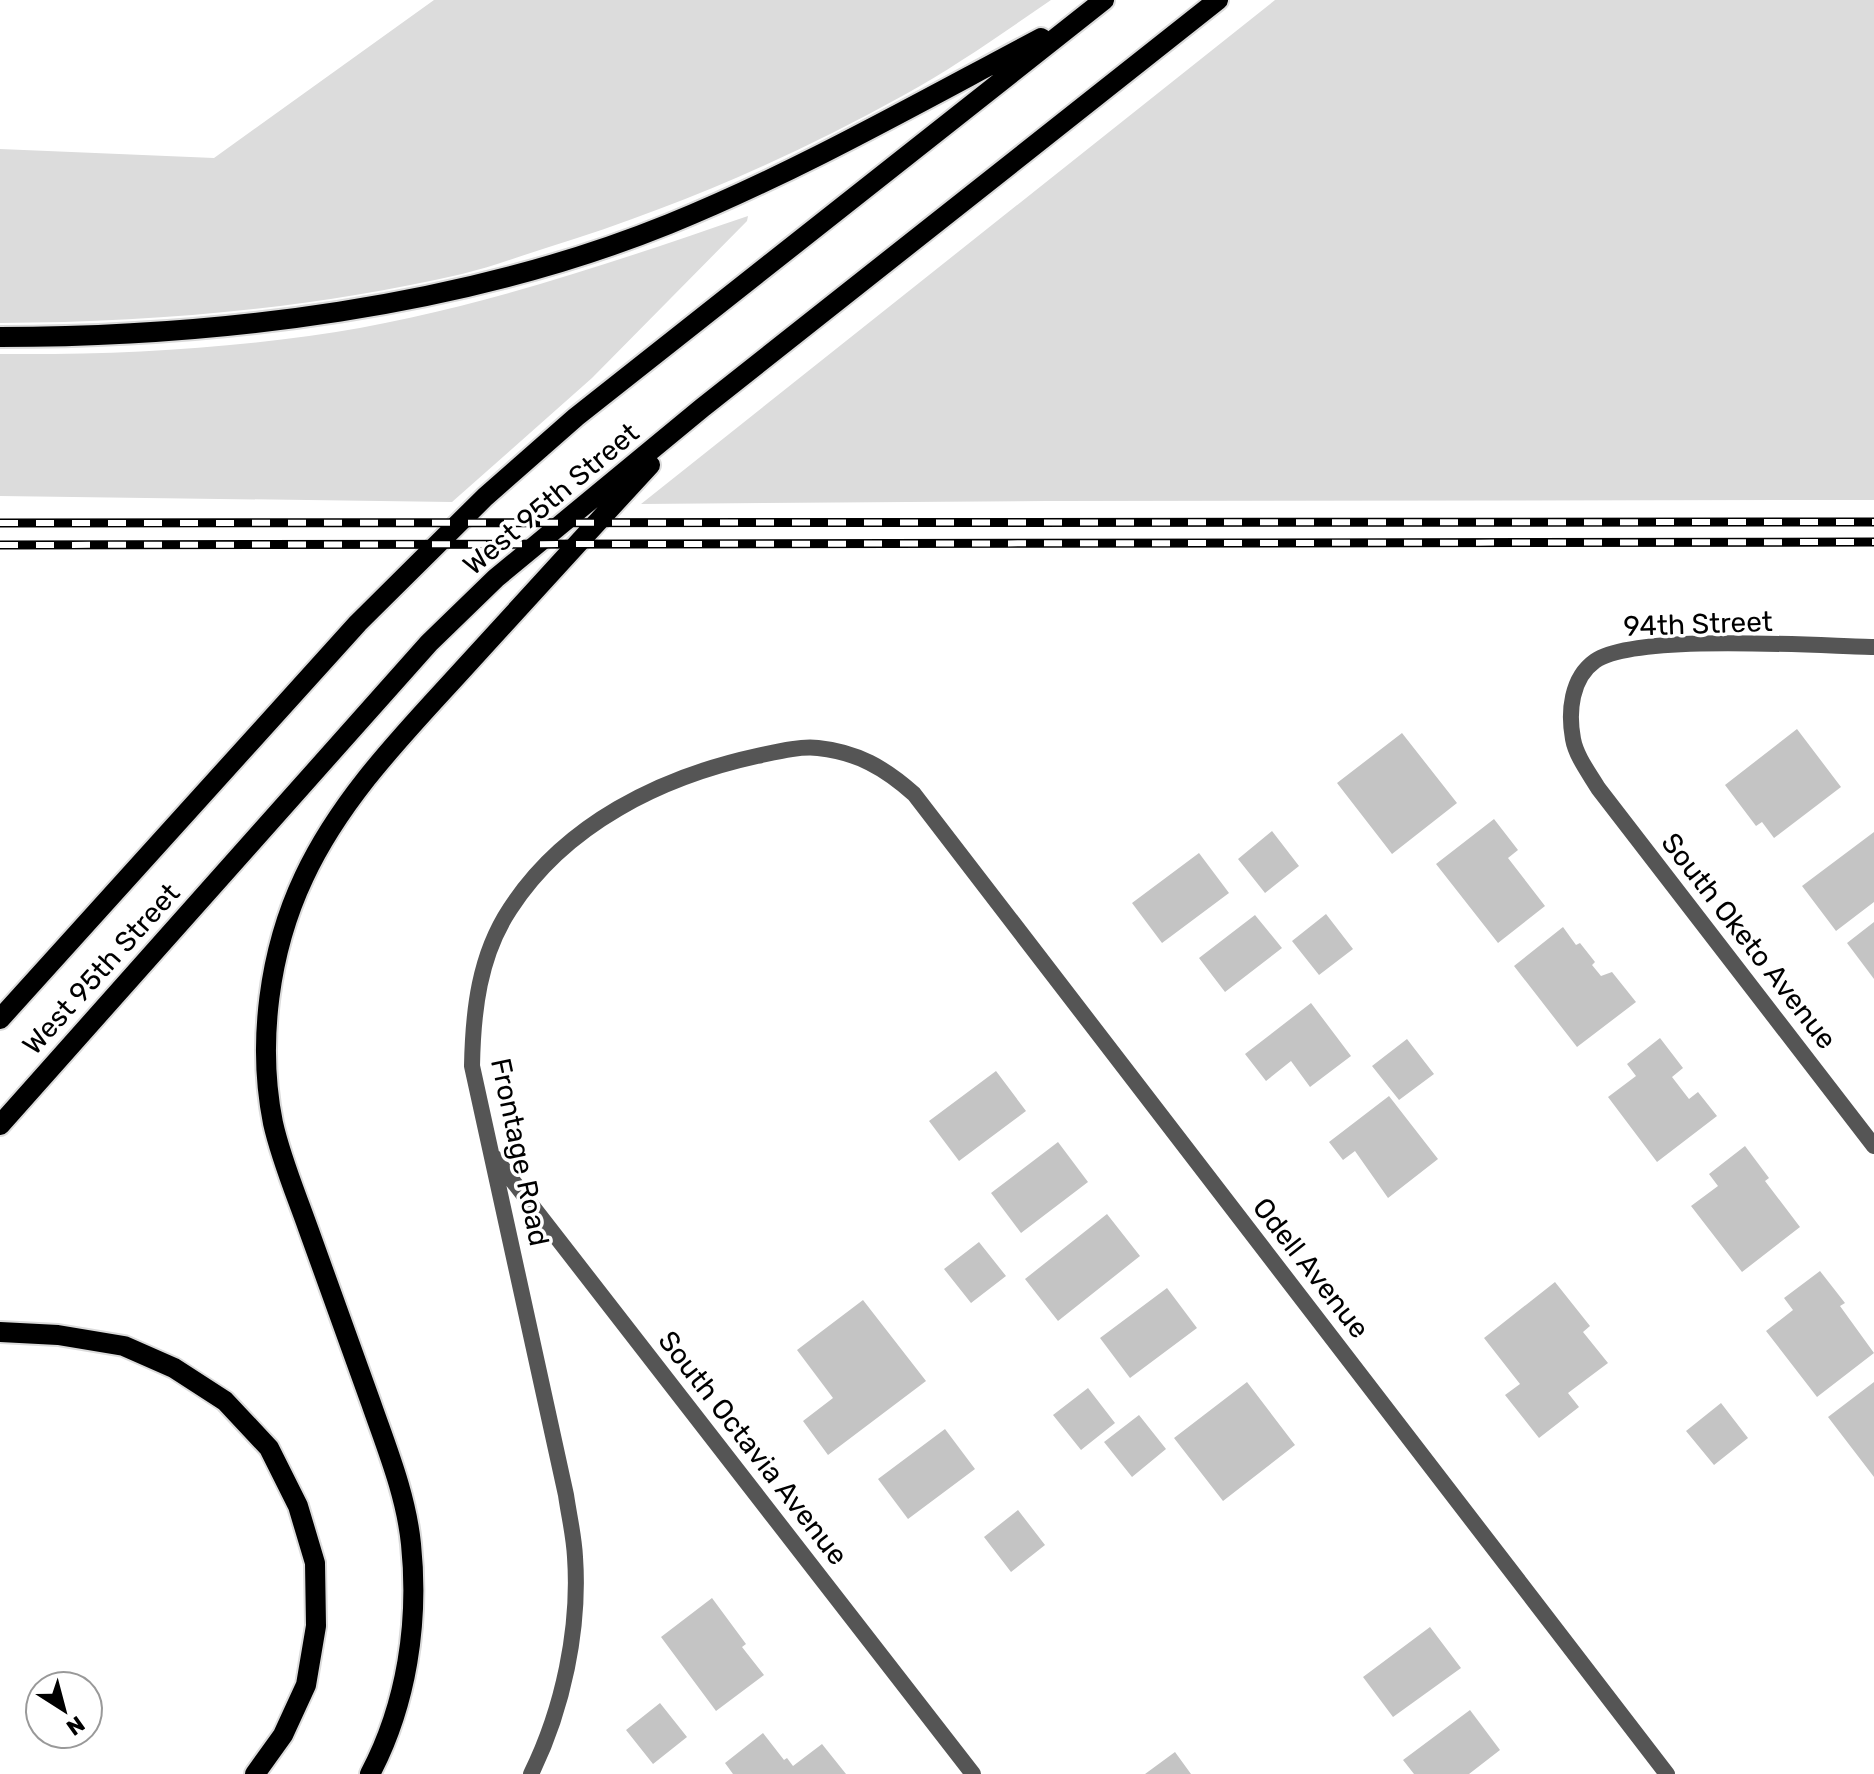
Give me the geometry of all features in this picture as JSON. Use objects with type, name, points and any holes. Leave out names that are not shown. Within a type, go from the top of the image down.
[{"type":"main road","name":"West 95th Street","points":[[0,1019],[358,623],[485,497],[576,417],[1104,0]]},
{"type":"main road","name":"West 95th Street","points":[[0,1125],[429,643],[496,578],[702,408],[1218,0]]},
{"type":"main road","points":[[0,337],[97,337],[205,329],[331,313],[455,289],[554,263],[666,225],[774,179],[1087,13]]},
{"type":"main road","points":[[370,1774],[396,1712],[407,1666],[413,1610],[411,1543],[400,1484],[273,1123],[267,1058],[270,992],[283,930],[303,878],[335,821],[380,759],[702,408]]},
{"type":"main road","points":[[0,1332],[58,1335],[124,1346],[174,1368],[225,1401],[269,1448],[298,1506],[315,1563],[316,1626],[306,1685],[283,1735],[255,1774]]},
{"type":"street","name":"94th Street","points":[[1585,767],[1573,740],[1572,695],[1580,676],[1595,661],[1613,652],[1687,644],[1874,647]]},
{"type":"street","name":"Frontage Road","points":[[531,1774],[545,1745],[563,1684],[574,1617],[575,1557],[566,1495],[472,1066],[473,1014],[484,962],[509,909],[542,869],[582,831],[640,796],[712,766],[815,747],[853,755],[889,771],[914,794]]},
{"type":"street","name":"South Oketo Avenue","points":[[1585,767],[1874,1146]]},
{"type":"street","name":"Odell Avenue","points":[[914,794],[1667,1774]]},
{"type":"street","name":"South Octavia Avenue","points":[[492,1153],[973,1774]]},
{"type":"shaded area","points":[[434,0],[1051,0],[942,73],[774,161],[686,199],[495,265],[405,286],[290,305],[117,320],[0,323],[0,149],[214,158]]},
{"type":"shaded area","points":[[1275,0],[1874,0],[1874,500],[641,504]]},
{"type":"shaded area","points":[[748,216],[747,221],[592,378],[452,502],[0,496],[0,354],[194,348],[271,341],[365,327],[477,302]]},
{"type":"building","points":[[1797,729],[1841,787],[1774,838],[1762,822],[1756,826],[1725,785]]},
{"type":"building","points":[[1402,733],[1457,803],[1392,854],[1337,783]]},
{"type":"building","points":[[1494,819],[1518,850],[1508,858],[1545,906],[1498,943],[1436,864]]},
{"type":"building","points":[[1272,831],[1299,866],[1265,893],[1238,859]]},
{"type":"building","points":[[1874,832],[1874,902],[1836,931],[1802,886]]},
{"type":"building","points":[[1199,853],[1229,893],[1162,943],[1132,903]]},
{"type":"building","points":[[1326,914],[1353,949],[1319,975],[1292,941]]},
{"type":"building","points":[[1255,915],[1282,948],[1225,992],[1199,958]]},
{"type":"building","points":[[1874,922],[1874,979],[1847,943]]},
{"type":"building","points":[[1563,927],[1576,945],[1580,943],[1595,962],[1592,965],[1601,976],[1612,972],[1636,1002],[1577,1047],[1514,966]]},
{"type":"building","points":[[1311,1003],[1351,1056],[1310,1087],[1291,1061],[1266,1081],[1245,1054]]},
{"type":"building","points":[[1660,1038],[1683,1068],[1672,1077],[1689,1099],[1698,1092],[1717,1116],[1657,1162],[1608,1097],[1636,1076],[1627,1064]]},
{"type":"building","points":[[1407,1039],[1434,1074],[1399,1100],[1372,1066]]},
{"type":"building","points":[[996,1071],[1026,1111],[959,1161],[929,1121]]},
{"type":"building","points":[[1389,1096],[1438,1159],[1388,1198],[1355,1151],[1343,1160],[1329,1142]]},
{"type":"building","points":[[1058,1142],[1088,1182],[1021,1233],[991,1193]]},
{"type":"building","points":[[1745,1146],[1769,1178],[1765,1181],[1800,1227],[1742,1272],[1691,1206],[1718,1186],[1709,1174]]},
{"type":"building","points":[[1107,1214],[1140,1256],[1058,1321],[1025,1279]]},
{"type":"building","points":[[979,1242],[1006,1276],[971,1303],[944,1269]]},
{"type":"building","points":[[1820,1271],[1845,1303],[1840,1306],[1874,1353],[1817,1397],[1766,1331],[1793,1310],[1784,1298]]},
{"type":"building","points":[[1555,1282],[1590,1326],[1583,1332],[1608,1363],[1568,1393],[1579,1407],[1539,1438],[1505,1395],[1520,1384],[1484,1338]]},
{"type":"building","points":[[1167,1288],[1197,1328],[1130,1378],[1100,1338]]},
{"type":"building","points":[[863,1300],[926,1381],[828,1455],[803,1421],[833,1398],[797,1350]]},
{"type":"building","points":[[1247,1382],[1295,1445],[1223,1501],[1174,1438]]},
{"type":"building","points":[[1874,1382],[1874,1477],[1828,1417]]},
{"type":"building","points":[[1088,1388],[1115,1423],[1081,1450],[1053,1415]]},
{"type":"building","points":[[1721,1403],[1748,1438],[1714,1465],[1686,1431]]},
{"type":"building","points":[[1139,1415],[1166,1449],[1132,1477],[1104,1442]]},
{"type":"building","points":[[945,1429],[975,1469],[908,1519],[878,1479]]},
{"type":"building","points":[[1018,1510],[1045,1545],[1011,1572],[984,1537]]},
{"type":"building","points":[[712,1598],[746,1644],[742,1647],[764,1675],[716,1711],[661,1637]]},
{"type":"building","points":[[1430,1627],[1461,1668],[1393,1717],[1363,1677]]},
{"type":"building","points":[[660,1703],[687,1737],[653,1764],[626,1730]]},
{"type":"building","points":[[1470,1710],[1500,1750],[1469,1774],[1414,1774],[1403,1760]]},
{"type":"building","points":[[763,1733],[784,1760],[787,1758],[793,1766],[822,1744],[846,1774],[733,1774],[725,1763]]},
{"type":"building","points":[[1175,1752],[1191,1774],[1145,1774]]},
{"type":"railway","points":[[0,523],[1874,522]]},
{"type":"railway","points":[[0,545],[1874,542]]}]
